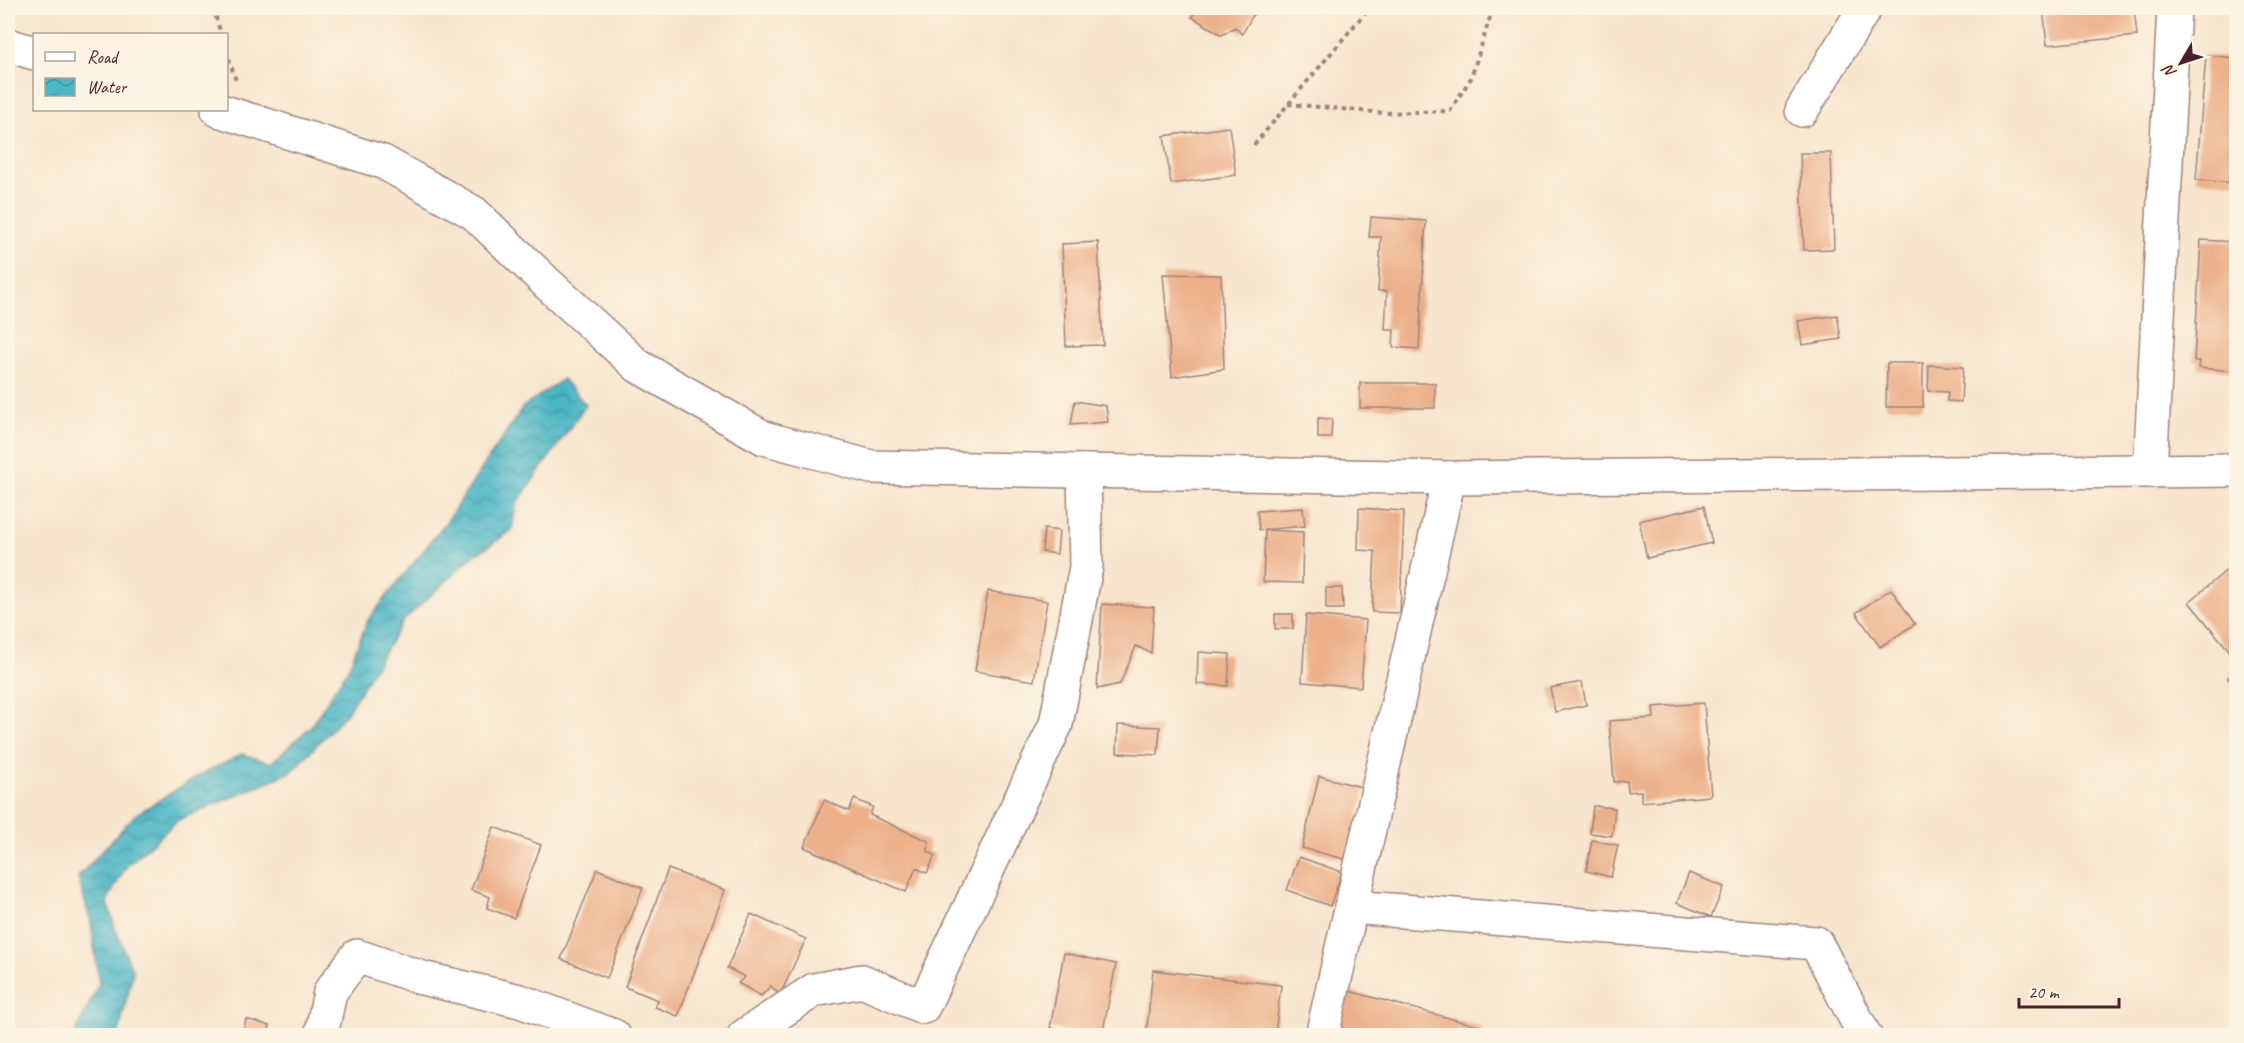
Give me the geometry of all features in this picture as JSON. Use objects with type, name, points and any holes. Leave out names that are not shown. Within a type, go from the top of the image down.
[{"type":"street","points":[[1802,110],[1865,8]]},
{"type":"street","points":[[2150,471],[2174,8]]},
{"type":"street","points":[[8,45],[33,53]]},
{"type":"street","points":[[221,111],[383,162],[474,213],[638,366],[764,438],[871,467],[1449,478],[2236,470]]},
{"type":"street","points":[[744,1035],[814,990],[862,981],[923,1007],[1056,724],[1086,567],[1084,471]]},
{"type":"street","points":[[1322,1035],[1449,478]]},
{"type":"street","points":[[1351,907],[1816,943],[1865,1035]]},
{"type":"street","points":[[321,1035],[330,992],[357,956],[422,978],[520,1001],[614,1035]]},
{"type":"path","points":[[213,8],[222,33]]},
{"type":"path","points":[[1254,145],[1368,8]]},
{"type":"path","points":[[1288,104],[1384,113],[1450,111],[1471,78],[1493,8]]},
{"type":"water","points":[[563,379],[586,405],[516,504],[512,530],[470,559],[403,621],[346,714],[291,772],[178,820],[126,867],[107,901],[133,972],[118,1035],[74,1035],[99,984],[91,923],[78,877],[135,815],[200,775],[242,754],[271,763],[312,725],[348,669],[368,620],[447,521],[523,407]]},
{"type":"building","points":[[1198,8],[1257,8],[1242,34],[1235,27],[1222,35],[1192,17]]},
{"type":"building","points":[[2043,8],[2134,8],[2137,36],[2047,45]]},
{"type":"building","points":[[2206,55],[2236,58],[2236,183],[2196,180]]},
{"type":"building","points":[[1229,127],[1236,175],[1171,184],[1164,136]]},
{"type":"building","points":[[1800,153],[1831,153],[1834,249],[1804,250]]},
{"type":"building","points":[[1371,217],[1426,221],[1419,349],[1393,347],[1394,330],[1385,330],[1387,291],[1378,291],[1381,237],[1369,237]]},
{"type":"building","points":[[2201,240],[2236,242],[2236,371],[2198,368],[2199,361],[2194,361]]},
{"type":"building","points":[[1098,242],[1103,345],[1066,346],[1062,244]]},
{"type":"building","points":[[1163,274],[1221,275],[1224,369],[1172,377]]},
{"type":"building","points":[[1837,315],[1841,339],[1802,345],[1798,321]]},
{"type":"building","points":[[1887,363],[1923,363],[1923,407],[1886,407]]},
{"type":"building","points":[[1929,365],[1963,367],[1961,402],[1947,401],[1948,392],[1928,391]]},
{"type":"building","points":[[1360,383],[1435,383],[1435,408],[1360,408]]},
{"type":"building","points":[[1075,401],[1106,406],[1108,422],[1071,425]]},
{"type":"building","points":[[1318,418],[1332,419],[1331,438],[1318,438]]},
{"type":"building","points":[[1704,506],[1712,543],[1647,558],[1639,521]]},
{"type":"building","points":[[1303,508],[1305,526],[1259,530],[1257,511]]},
{"type":"building","points":[[1359,508],[1404,511],[1400,613],[1372,612],[1375,551],[1358,550]]},
{"type":"building","points":[[1044,529],[1059,531],[1057,554],[1042,552]]},
{"type":"building","points":[[1265,530],[1303,532],[1302,583],[1263,582]]},
{"type":"building","points":[[2236,562],[2236,659],[2189,602]]},
{"type":"building","points":[[1326,588],[1342,588],[1343,609],[1326,609]]},
{"type":"building","points":[[1891,589],[1915,624],[1880,647],[1856,613]]},
{"type":"building","points":[[988,591],[1047,601],[1034,681],[975,671]]},
{"type":"building","points":[[1102,604],[1154,607],[1151,653],[1136,646],[1120,684],[1097,689]]},
{"type":"building","points":[[1275,614],[1293,614],[1293,629],[1275,629]]},
{"type":"building","points":[[1306,615],[1366,620],[1361,687],[1302,682]]},
{"type":"building","points":[[1198,652],[1230,654],[1228,686],[1197,684]]},
{"type":"building","points":[[2236,670],[2236,688],[2228,678]]},
{"type":"building","points":[[1582,682],[1586,705],[1555,712],[1550,688]]},
{"type":"building","points":[[1704,703],[1711,796],[1641,802],[1641,791],[1628,792],[1627,781],[1614,782],[1609,721],[1654,718],[1653,707]]},
{"type":"building","points":[[1118,725],[1160,727],[1158,755],[1117,753]]},
{"type":"building","points":[[1319,776],[1365,788],[1348,860],[1302,848]]},
{"type":"building","points":[[854,799],[873,807],[870,815],[928,841],[928,852],[935,855],[927,873],[916,868],[906,892],[804,847],[824,800],[849,811]]},
{"type":"building","points":[[1593,806],[1615,808],[1612,836],[1590,833]]},
{"type":"building","points":[[494,827],[541,845],[514,918],[487,908],[490,897],[471,890]]},
{"type":"building","points":[[1592,840],[1618,845],[1611,877],[1586,871]]},
{"type":"building","points":[[1299,857],[1342,872],[1330,906],[1287,890]]},
{"type":"building","points":[[597,869],[643,888],[607,978],[561,959]]},
{"type":"building","points":[[668,869],[725,890],[678,1016],[655,1007],[658,1000],[625,987]]},
{"type":"building","points":[[1689,873],[1724,887],[1711,917],[1677,903]]},
{"type":"building","points":[[751,914],[806,939],[780,995],[771,986],[761,996],[738,983],[745,977],[727,968]]},
{"type":"building","points":[[1064,953],[1116,964],[1102,1036],[1087,1036],[1050,1028]]},
{"type":"building","points":[[1153,970],[1281,985],[1275,1036],[1146,1036]]},
{"type":"building","points":[[1349,991],[1482,1027],[1480,1036],[1337,1036]]},
{"type":"building","points":[[246,1019],[270,1026],[268,1036],[242,1036]]}]
